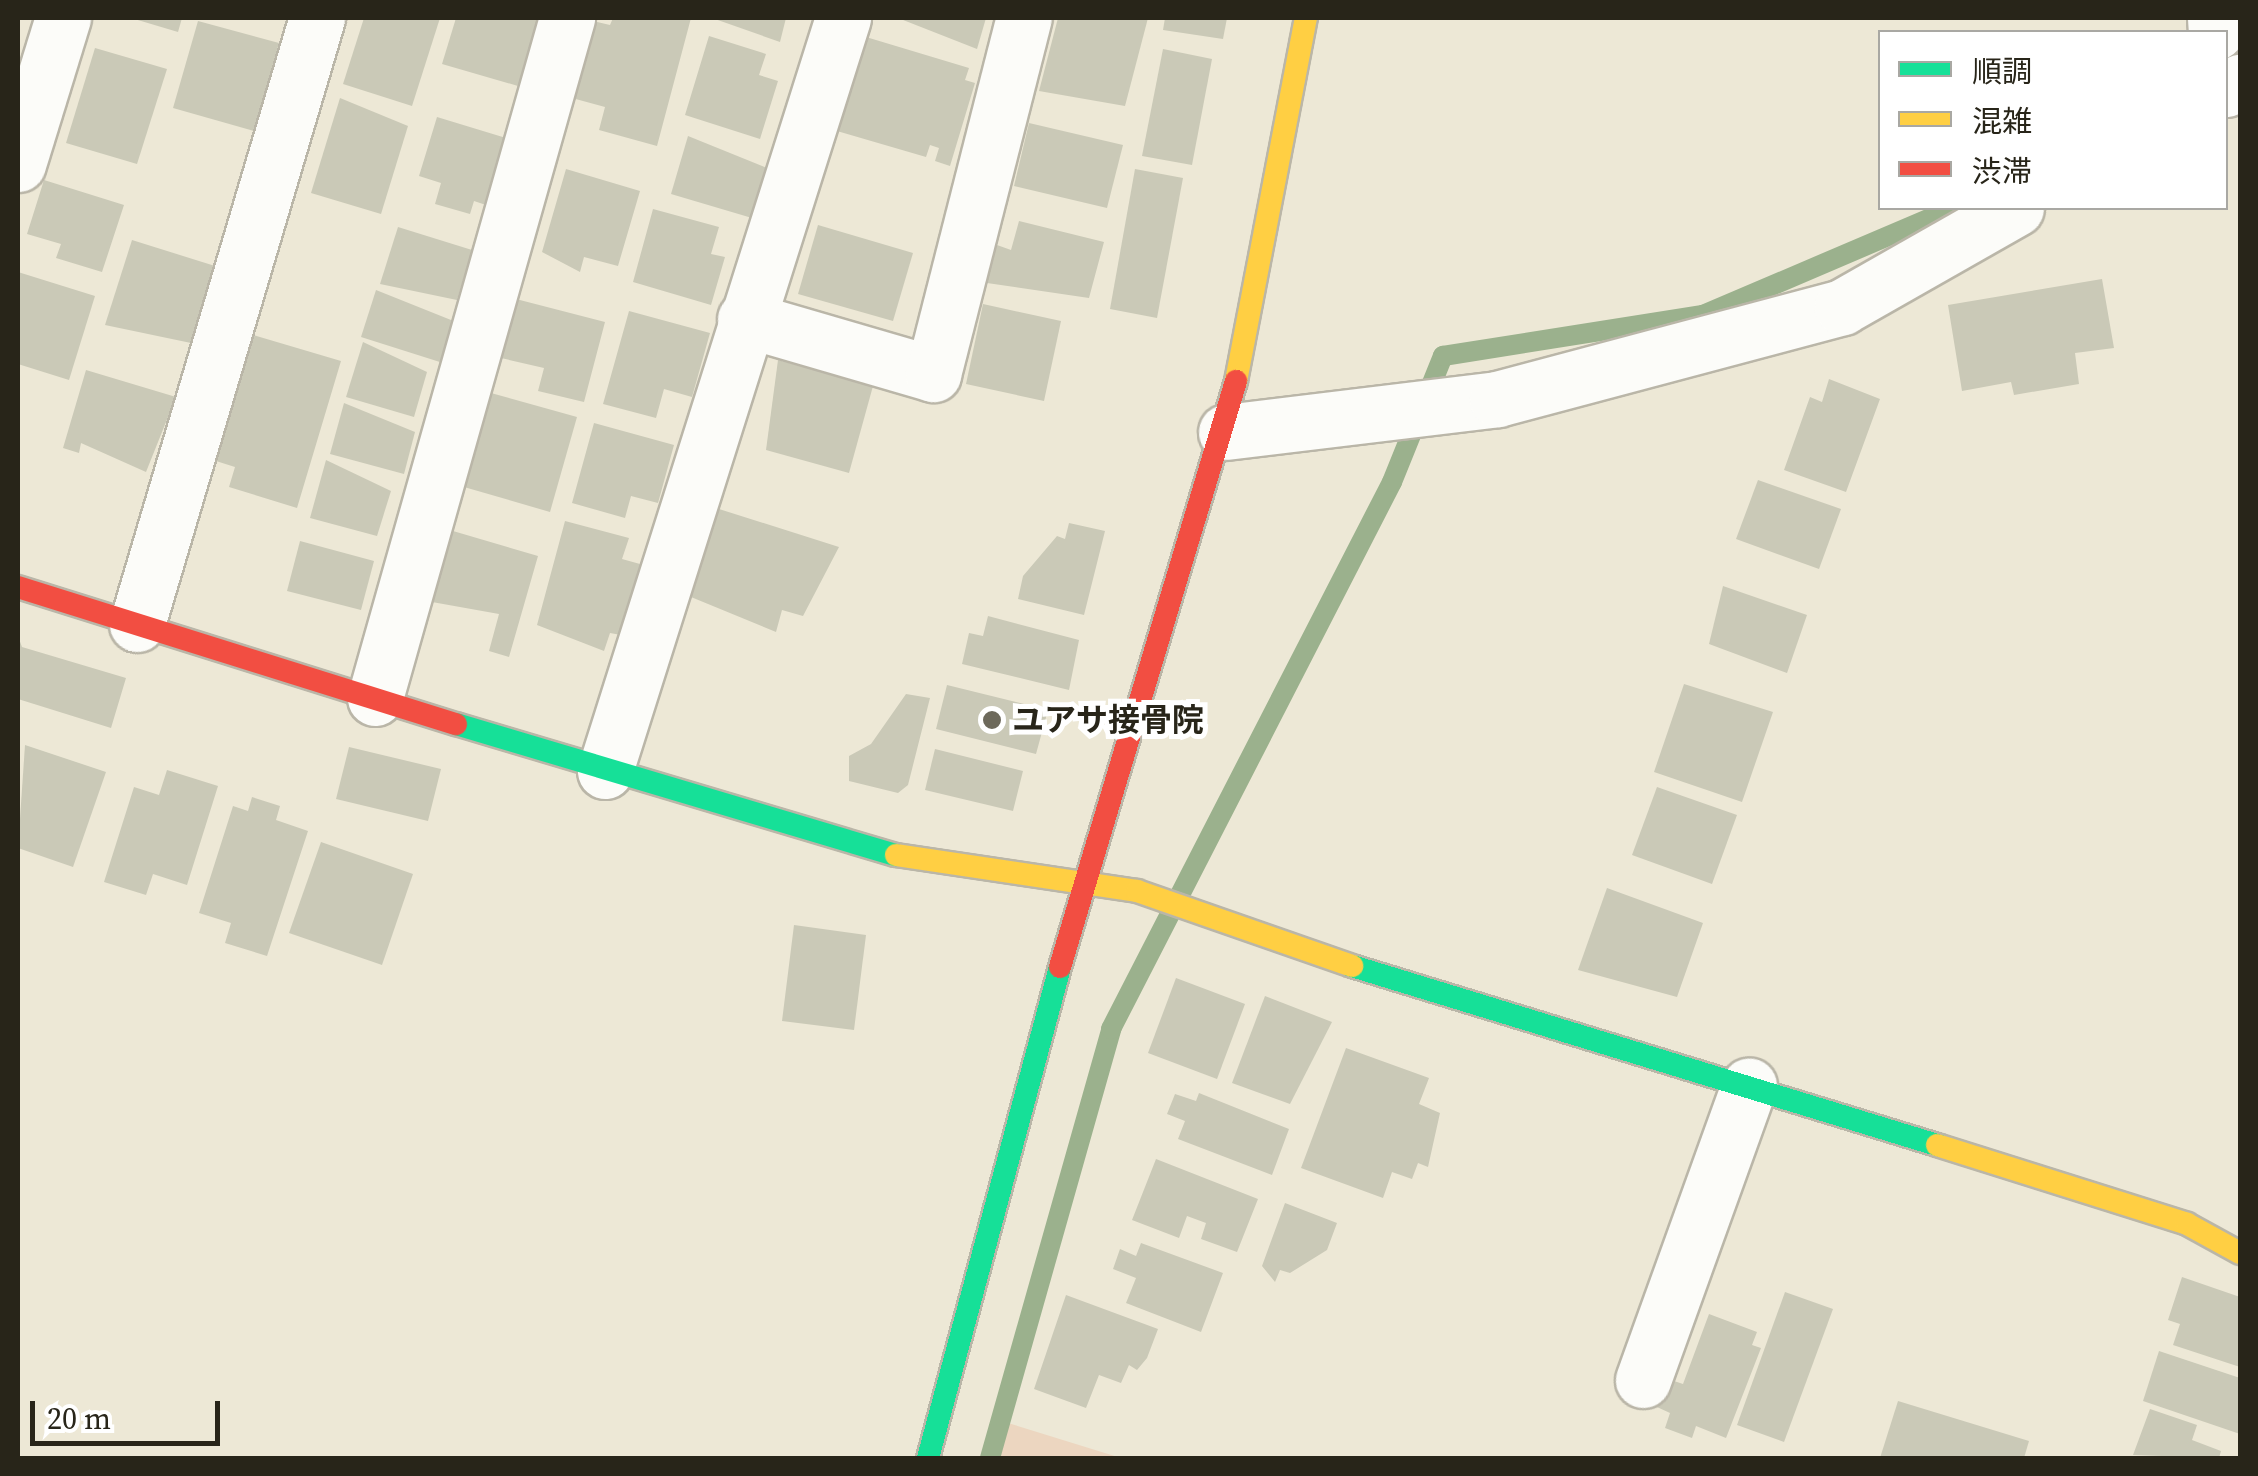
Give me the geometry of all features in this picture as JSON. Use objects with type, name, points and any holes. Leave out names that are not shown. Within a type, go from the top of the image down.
[{"type":"street","points":[[18,164],[63,18]]},
{"type":"street","points":[[137,624],[317,18]]},
{"type":"street","points":[[375,698],[566,18]]},
{"type":"street","points":[[605,771],[842,18]]},
{"type":"street","points":[[746,319],[933,374],[1024,18]]},
{"type":"street","points":[[928,1458],[1080,889],[1226,432],[1306,18]]},
{"type":"street","points":[[1226,432],[1497,399],[1842,307],[2012,210]]},
{"type":"street","points":[[18,587],[859,850],[1080,889],[1137,891],[1456,1003],[1749,1085],[2187,1224],[2240,1254]]},
{"type":"street","points":[[1643,1380],[1749,1085]]},
{"type":"shaded area","points":[[1008,1423],[1121,1458],[999,1458]]},
{"type":"building","points":[[131,18],[182,18],[178,32]]},
{"type":"building","points":[[364,18],[440,18],[412,106],[343,84]]},
{"type":"building","points":[[456,18],[538,18],[518,86],[442,64]]},
{"type":"building","points":[[613,18],[691,18],[657,146],[599,130],[605,107],[572,98],[593,21],[610,25]]},
{"type":"building","points":[[712,18],[786,18],[780,42]]},
{"type":"building","points":[[898,18],[986,18],[977,49]]},
{"type":"building","points":[[1058,18],[1148,18],[1125,106],[1039,91]]},
{"type":"building","points":[[1165,18],[1227,18],[1223,39],[1163,30]]},
{"type":"building","points":[[198,21],[279,43],[254,131],[173,108]]},
{"type":"building","points":[[709,36],[766,54],[759,75],[778,81],[760,139],[685,115]]},
{"type":"building","points":[[866,37],[969,68],[965,80],[975,83],[950,166],[935,161],[939,148],[930,145],[926,157],[837,131]]},
{"type":"building","points":[[95,48],[167,69],[137,164],[66,143]]},
{"type":"building","points":[[1163,49],[1212,59],[1192,165],[1142,156]]},
{"type":"building","points":[[340,98],[408,126],[381,214],[311,193]]},
{"type":"building","points":[[437,117],[506,138],[486,205],[474,201],[470,214],[435,204],[441,183],[419,176]]},
{"type":"building","points":[[1029,123],[1123,145],[1107,208],[1014,186]]},
{"type":"building","points":[[688,136],[767,168],[752,218],[671,194]]},
{"type":"building","points":[[566,169],[640,191],[618,266],[584,257],[580,272],[542,252]]},
{"type":"building","points":[[1135,169],[1183,178],[1157,318],[1110,309]]},
{"type":"building","points":[[44,180],[124,205],[102,272],[56,258],[61,244],[27,234]]},
{"type":"building","points":[[653,209],[719,227],[711,254],[725,257],[711,305],[633,282]]},
{"type":"building","points":[[1019,221],[1104,242],[1089,298],[987,283],[997,245],[1011,250]]},
{"type":"building","points":[[818,225],[913,253],[893,321],[798,294]]},
{"type":"building","points":[[398,227],[472,250],[457,300],[380,284]]},
{"type":"building","points":[[132,240],[215,266],[191,343],[105,325]]},
{"type":"building","points":[[18,272],[95,296],[69,380],[18,364]]},
{"type":"building","points":[[2102,279],[2114,348],[2075,353],[2079,384],[2014,395],[2011,382],[1962,391],[1948,305]]},
{"type":"building","points":[[376,290],[456,322],[443,363],[361,337]]},
{"type":"building","points":[[516,299],[605,322],[584,402],[538,391],[544,368],[501,358]]},
{"type":"building","points":[[983,304],[1061,321],[1044,401],[966,384]]},
{"type":"building","points":[[629,311],[710,333],[692,397],[664,389],[656,418],[603,404]]},
{"type":"building","points":[[253,335],[341,361],[297,508],[229,487],[235,467],[216,461]]},
{"type":"building","points":[[363,342],[427,372],[414,417],[346,397]]},
{"type":"building","points":[[778,360],[873,386],[849,473],[766,450]]},
{"type":"building","points":[[86,370],[176,397],[146,472],[81,443],[79,453],[63,448]]},
{"type":"building","points":[[1829,379],[1880,399],[1846,492],[1784,470],[1810,397],[1822,402]]},
{"type":"building","points":[[491,393],[577,417],[550,512],[464,487]]},
{"type":"building","points":[[344,403],[415,432],[404,474],[330,454]]},
{"type":"building","points":[[594,423],[674,445],[658,503],[631,496],[625,518],[572,503]]},
{"type":"building","points":[[326,460],[391,491],[377,536],[310,518]]},
{"type":"building","points":[[1758,480],[1841,509],[1819,569],[1736,539]]},
{"type":"building","points":[[719,509],[839,547],[803,616],[782,610],[776,632],[691,597]]},
{"type":"building","points":[[565,521],[629,538],[622,559],[640,564],[621,635],[610,633],[604,651],[537,625]]},
{"type":"building","points":[[1069,523],[1105,531],[1084,615],[1018,599],[1023,576],[1057,536],[1065,539]]},
{"type":"building","points":[[453,531],[538,556],[509,657],[489,651],[499,614],[432,602]]},
{"type":"building","points":[[300,541],[374,561],[361,610],[287,591]]},
{"type":"building","points":[[1723,586],[1807,615],[1787,673],[1709,644]]},
{"type":"building","points":[[988,616],[1079,640],[1069,690],[962,664],[969,633],[983,636]]},
{"type":"building","points":[[18,636],[22,647],[126,678],[111,728],[18,699]]},
{"type":"building","points":[[1684,684],[1773,712],[1742,802],[1654,772]]},
{"type":"building","name":"ユアサ接骨院","points":[[947,685],[1048,710],[1036,754],[936,729]]},
{"type":"building","points":[[906,694],[930,698],[908,785],[898,793],[849,781],[849,756],[871,744]]},
{"type":"building","points":[[25,745],[106,772],[73,867],[18,848]]},
{"type":"building","points":[[349,747],[441,769],[428,821],[336,799]]},
{"type":"building","points":[[935,749],[1023,771],[1013,811],[925,790]]},
{"type":"building","points":[[167,770],[218,786],[187,885],[153,874],[146,895],[104,882],[134,787],[159,795]]},
{"type":"building","points":[[1657,787],[1737,815],[1712,884],[1632,855]]},
{"type":"building","points":[[252,797],[280,806],[276,820],[308,831],[267,956],[225,943],[231,923],[199,913],[233,806],[248,811]]},
{"type":"building","points":[[321,842],[413,874],[382,965],[289,933]]},
{"type":"building","points":[[1607,888],[1703,923],[1677,997],[1578,970]]},
{"type":"building","points":[[794,925],[866,935],[854,1030],[782,1021]]},
{"type":"building","points":[[1176,978],[1245,1004],[1217,1079],[1148,1053]]},
{"type":"building","points":[[1265,996],[1332,1022],[1290,1104],[1232,1083]]},
{"type":"building","points":[[1346,1048],[1429,1078],[1419,1104],[1440,1113],[1428,1167],[1418,1163],[1412,1179],[1392,1172],[1383,1198],[1301,1168]]},
{"type":"building","points":[[1199,1093],[1289,1129],[1272,1175],[1178,1139],[1185,1121],[1167,1114],[1175,1094],[1196,1101]]},
{"type":"building","points":[[1156,1159],[1258,1199],[1237,1252],[1201,1239],[1206,1223],[1187,1216],[1179,1238],[1132,1220]]},
{"type":"building","points":[[1285,1203],[1337,1223],[1327,1250],[1290,1273],[1280,1270],[1275,1282],[1262,1266]]},
{"type":"building","points":[[1141,1243],[1223,1273],[1201,1332],[1126,1303],[1136,1278],[1113,1269],[1120,1249],[1136,1256]]},
{"type":"building","points":[[2182,1277],[2240,1297],[2240,1367],[2173,1345],[2180,1324],[2168,1320]]},
{"type":"building","points":[[1785,1292],[1833,1309],[1784,1442],[1737,1425]]},
{"type":"building","points":[[1066,1295],[1158,1329],[1147,1358],[1137,1370],[1129,1365],[1121,1383],[1099,1375],[1086,1408],[1034,1389]]},
{"type":"building","points":[[1709,1314],[1757,1332],[1752,1345],[1761,1348],[1726,1438],[1696,1426],[1692,1438],[1665,1428],[1670,1413],[1657,1407],[1668,1379],[1683,1384]]},
{"type":"building","points":[[2159,1351],[2240,1378],[2240,1434],[2143,1401]]},
{"type":"building","points":[[1898,1401],[2029,1441],[2024,1458],[1880,1458]]},
{"type":"building","points":[[2150,1409],[2197,1425],[2192,1440],[2221,1451],[2219,1458],[2133,1455]]},
{"type":"waterway","points":[[990,1458],[1111,1029],[1392,482],[1443,356],[1703,315],[1949,210]]},
{"type":"traffic: fast","points":[[456,724],[896,855]]},
{"type":"traffic: fast","points":[[1352,966],[1937,1145]]},
{"type":"traffic: fast","points":[[928,1458],[1060,967]]},
{"type":"traffic: slow","points":[[1236,381],[1306,18]]},
{"type":"traffic: slow","points":[[896,855],[1137,891],[1352,966]]},
{"type":"traffic: slow","points":[[1937,1145],[2187,1224],[2240,1253]]},
{"type":"traffic: jam","points":[[1060,967],[1236,381]]},
{"type":"traffic: jam","points":[[18,587],[456,724]]},
{"type":"place","name":"ユアサ接骨院","points":[[992,720]]}]
